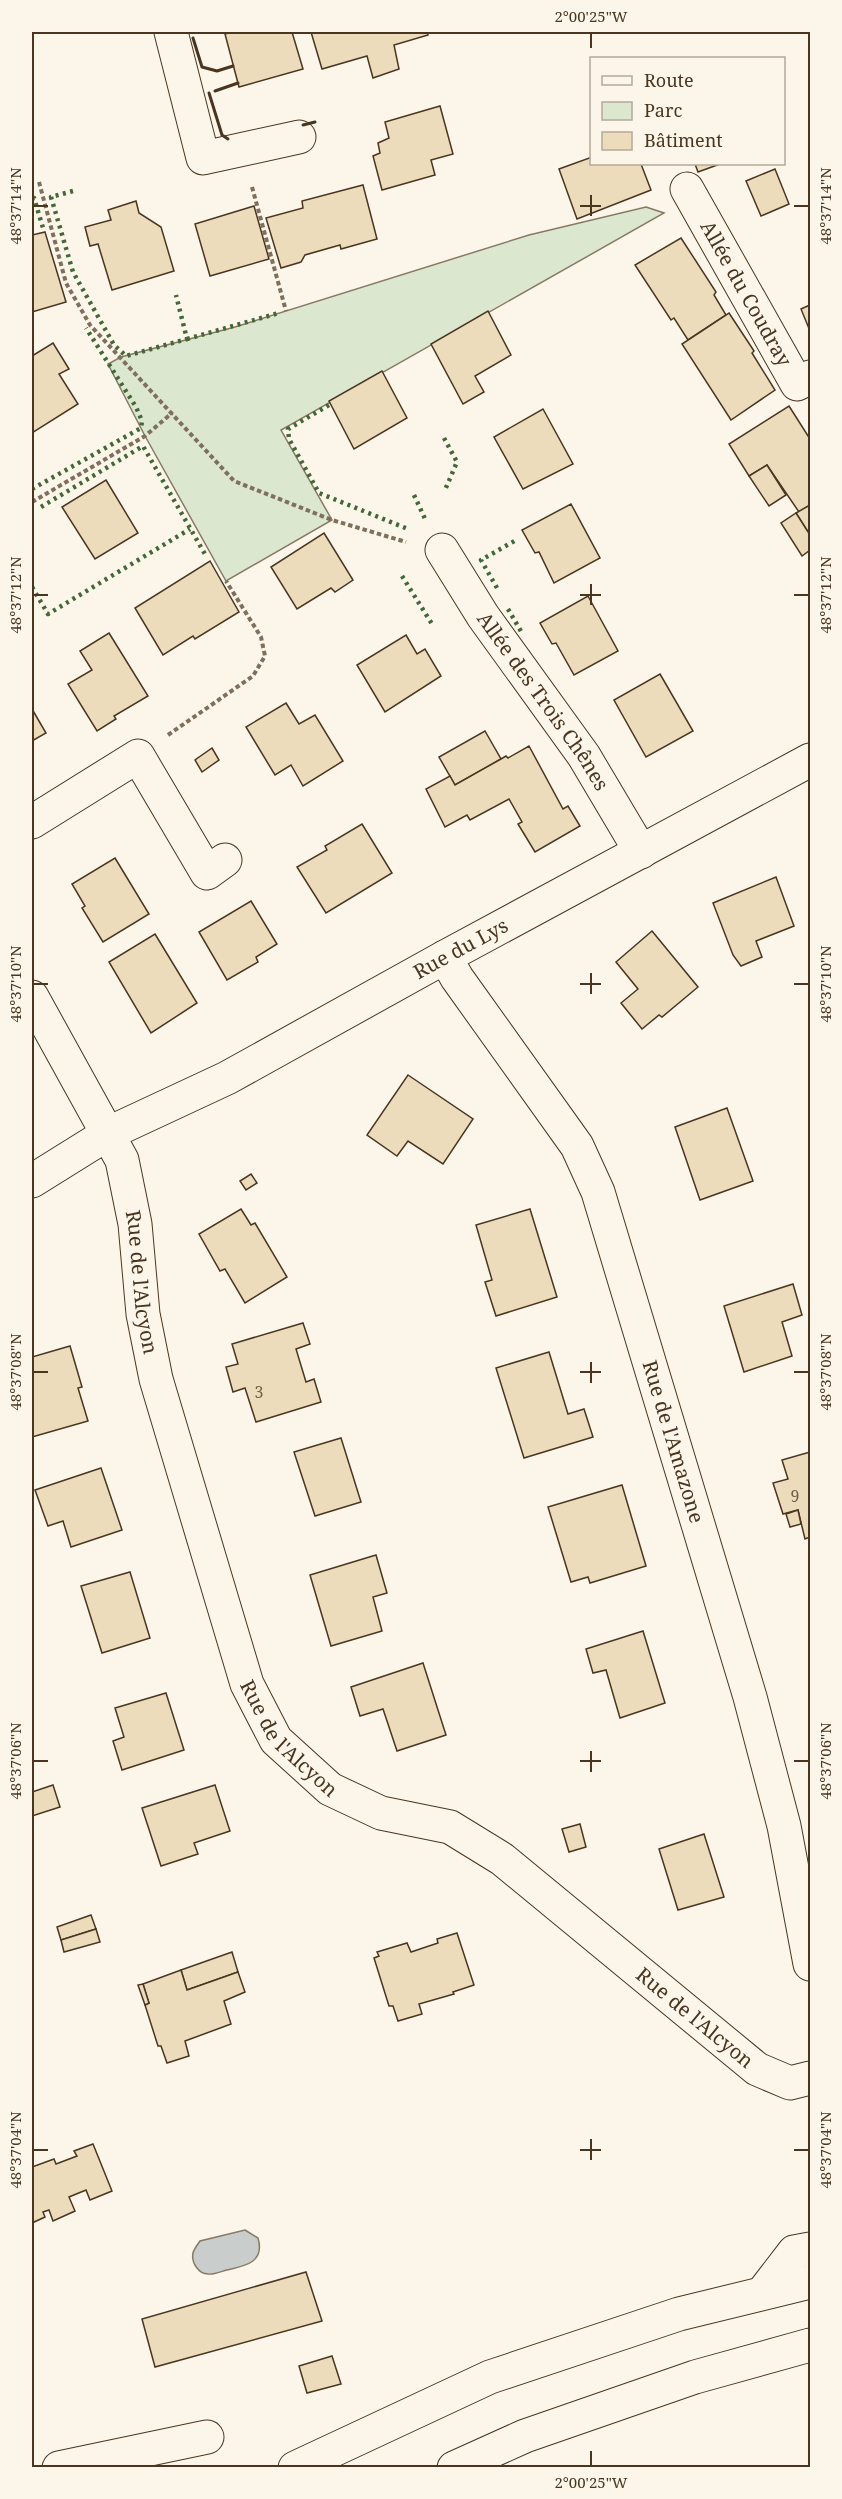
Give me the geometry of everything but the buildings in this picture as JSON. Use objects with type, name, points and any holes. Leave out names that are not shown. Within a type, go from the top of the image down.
[{"type":"street","points":[[171,32],[203,158],[299,137]]},
{"type":"street","name":"Allée du Coudray","points":[[687,189],[797,384],[810,377]]},
{"type":"street","name":"Allée des Trois Chênes","points":[[442,550],[483,616],[584,756],[641,852]]},
{"type":"street","points":[[32,822],[138,756],[207,873],[225,860]]},
{"type":"street","name":"Rue du Lys","points":[[32,1181],[109,1133],[227,1078],[445,957],[810,760]]},
{"type":"street","name":"Rue de l'Amazone","points":[[445,957],[457,978],[577,1146],[598,1192],[750,1697],[784,1826],[810,1964]]},
{"type":"street","name":"Rue de l'Alcyon","points":[[32,997],[123,1160],[135,1224],[143,1314],[156,1379],[247,1684],[276,1740],[330,1789],[381,1813],[450,1827],[502,1859],[757,2069],[790,2083],[810,2079]]},
{"type":"street","points":[[764,2291],[794,2252],[810,2248]]},
{"type":"street","points":[[295,2468],[490,2377],[679,2314],[764,2291],[810,2282]]},
{"type":"street","points":[[454,2468],[525,2436],[684,2380],[810,2345]]},
{"type":"street","points":[[59,2468],[207,2438]]},
{"type":"path","points":[[242,150],[286,311]]},
{"type":"path","points":[[39,182],[66,283],[90,325],[234,481],[332,520],[405,542],[442,550]]},
{"type":"path","points":[[32,502],[145,436],[172,413]]},
{"type":"path","points":[[138,756],[253,676],[265,656],[261,637],[226,581]]},
{"type":"green space","points":[[646,207],[664,213],[281,430],[332,520],[226,581],[145,436],[108,364],[121,357],[235,327],[529,235]]},
{"type":"shaded area","points":[[245,2230],[258,2238],[259,2253],[252,2262],[213,2274],[205,2274],[196,2267],[193,2253],[200,2241]]},
{"type":"hedge","points":[[73,191],[51,197],[73,272],[114,345],[126,356],[187,339],[176,295]]},
{"type":"hedge","points":[[32,199],[34,198],[43,228]]},
{"type":"hedge","points":[[187,339],[279,313]]},
{"type":"hedge","points":[[32,489],[141,428],[142,421],[136,407],[86,328]]},
{"type":"hedge","points":[[329,405],[288,429],[289,439],[319,493],[408,529]]},
{"type":"hedge","points":[[444,438],[457,462],[445,490]]},
{"type":"hedge","points":[[41,507],[143,446],[206,556]]},
{"type":"hedge","points":[[414,495],[426,521]]},
{"type":"hedge","points":[[32,587],[48,614],[190,529]]},
{"type":"hedge","points":[[497,588],[481,560],[518,539]]},
{"type":"hedge","points":[[402,576],[432,624]]},
{"type":"hedge","points":[[508,609],[522,633]]},
{"type":"wall","points":[[193,38],[202,67],[217,71],[233,66]]},
{"type":"wall","points":[[215,91],[238,83]]},
{"type":"wall","points":[[209,93],[222,135],[228,139]]},
{"type":"wall","points":[[303,125],[315,122]]}]
